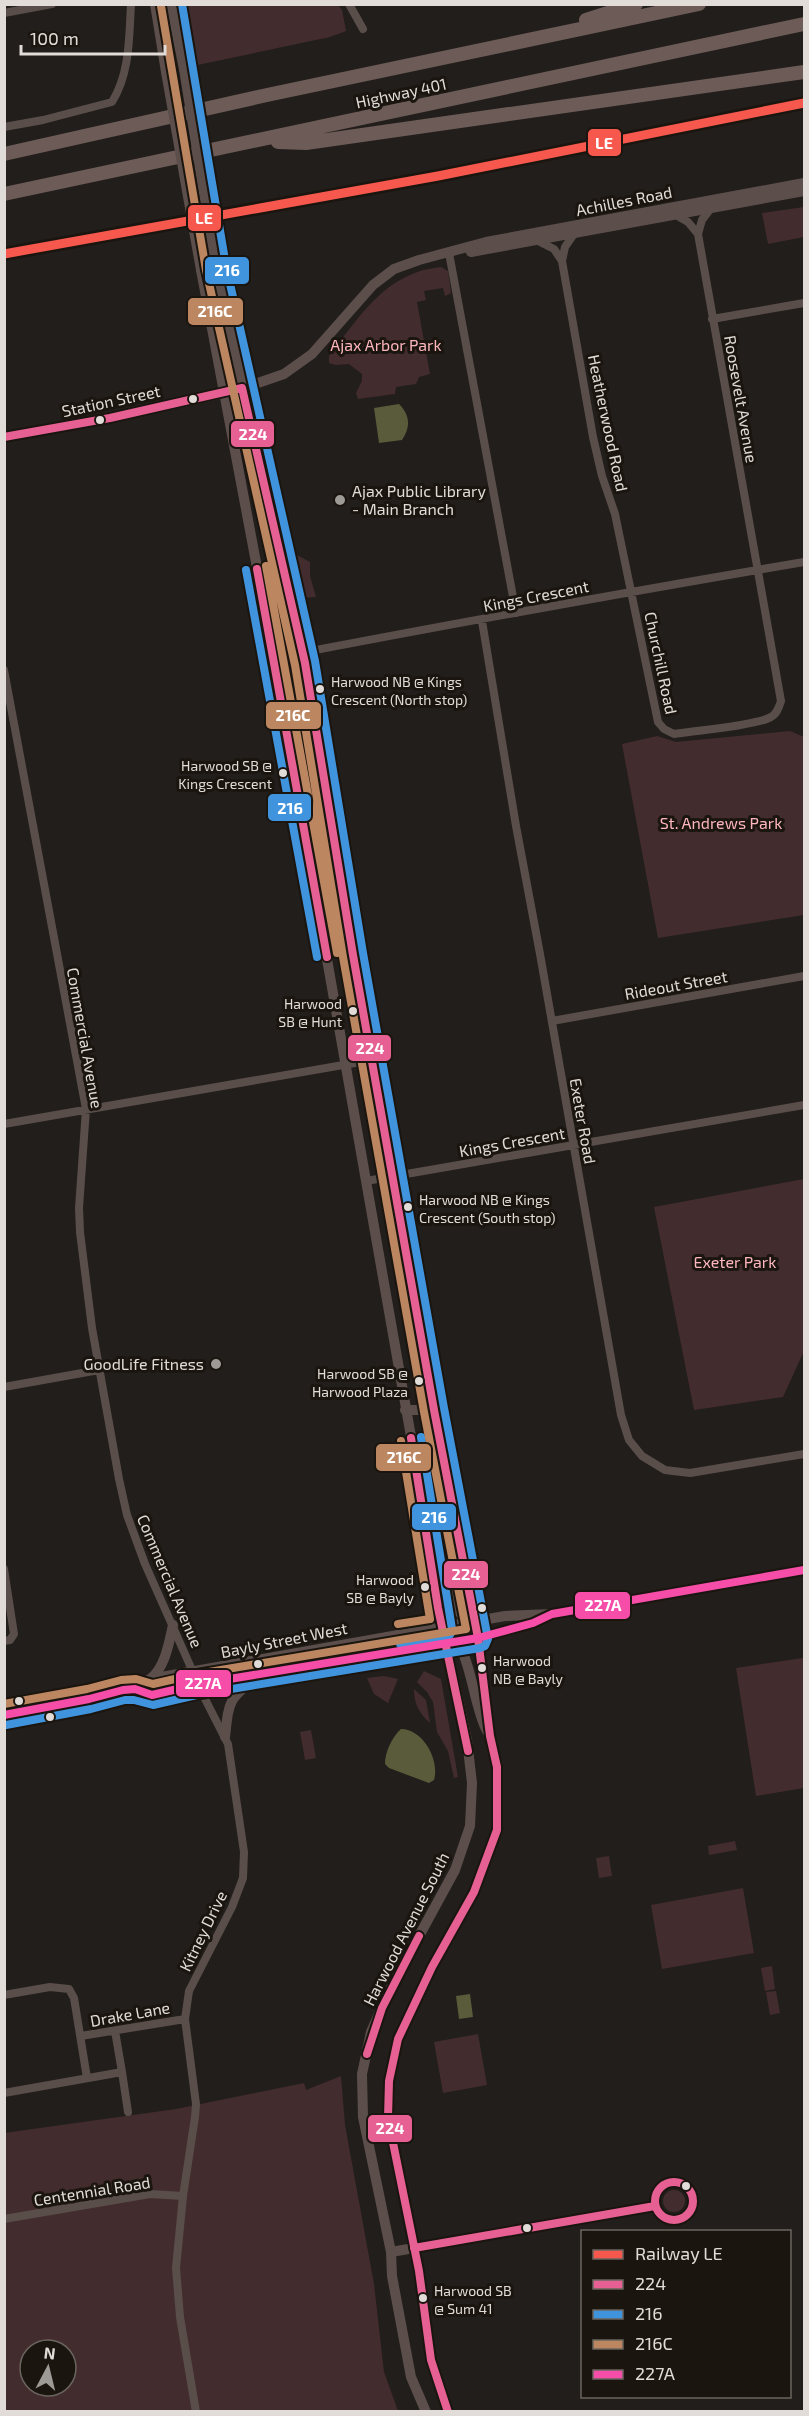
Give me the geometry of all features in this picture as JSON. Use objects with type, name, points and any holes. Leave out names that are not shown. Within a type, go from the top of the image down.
[{"type":"highway","points":[[506,45],[636,4]]},
{"type":"highway","name":"Highway 401","points":[[4,154],[267,95],[699,4]]},
{"type":"highway","name":"Highway 401","points":[[4,194],[804,24]]},
{"type":"highway","points":[[258,141],[306,143],[804,72]]},
{"type":"main road","name":"Harwood Avenue South","points":[[155,4],[223,393],[274,658],[311,879],[419,1482],[442,1628],[467,1740],[472,1783],[470,1826],[455,1870],[388,1992],[372,2032],[362,2074],[363,2117],[391,2252],[392,2276],[411,2378],[426,2412]]},
{"type":"main road","points":[[171,4],[184,69],[216,268],[303,652],[470,1623]]},
{"type":"main road","name":"Achilles Road","points":[[223,393],[284,374],[298,365],[325,340],[363,294],[384,275],[406,264],[486,242],[804,183]]},
{"type":"main road","name":"Achilles Road","points":[[449,253],[488,250],[804,191]]},
{"type":"main road","name":"Station Street","points":[[4,437],[110,418],[223,393]]},
{"type":"main road","points":[[311,879],[340,875]]},
{"type":"main road","points":[[405,1410],[434,1410]]},
{"type":"main road","points":[[419,1482],[455,1605],[470,1623],[478,1638],[490,1736],[497,1767],[497,1830],[474,1892],[432,1967],[398,2039],[389,2081],[388,2118],[414,2248],[431,2360],[448,2412]]},
{"type":"main road","points":[[552,1614],[804,1570]]},
{"type":"main road","name":"Bayly Street West","points":[[4,1715],[135,1689],[150,1679],[307,1650],[505,1616],[552,1614]]},
{"type":"main road","name":"Bayly Street West","points":[[135,1689],[152,1695],[199,1684],[446,1644],[522,1626],[552,1614]]},
{"type":"main road","points":[[150,1679],[155,1676],[165,1655],[173,1625]]},
{"type":"main road","points":[[442,1628],[451,1632],[458,1641],[464,1655],[479,1718],[490,1736]]},
{"type":"main road","points":[[225,1737],[227,1713],[233,1695],[257,1676]]},
{"type":"main road","points":[[391,2252],[414,2248]]},
{"type":"street","points":[[4,13],[52,4]]},
{"type":"street","points":[[4,127],[43,120],[112,102],[124,76],[131,4]]},
{"type":"street","points":[[349,4],[363,28]]},
{"type":"street","points":[[698,234],[702,220],[711,208]]},
{"type":"street","points":[[676,215],[688,222],[698,234]]},
{"type":"street","points":[[562,261],[565,247],[574,234]]},
{"type":"street","name":"Roosevelt Avenue","points":[[698,234],[758,569]]},
{"type":"street","points":[[538,241],[554,249],[562,261]]},
{"type":"street","points":[[449,253],[516,614]]},
{"type":"street","name":"Heatherwood Road","points":[[562,261],[595,446],[615,514],[630,591]]},
{"type":"street","points":[[712,319],[804,303]]},
{"type":"street","name":"Kings Crescent","points":[[274,658],[452,624],[482,621],[630,591],[804,562]]},
{"type":"street","name":"Churchill Road","points":[[630,591],[658,722],[664,729],[674,734],[754,722],[771,717],[778,711],[782,702],[758,569]]},
{"type":"street","name":"Exeter Road","points":[[482,621],[498,726],[621,1415],[629,1440],[642,1456],[665,1470],[690,1473],[804,1454]]},
{"type":"street","name":"Commercial Avenue","points":[[4,670],[86,1109],[79,1208],[80,1232],[99,1370],[127,1515],[145,1564],[199,1684]]},
{"type":"street","name":"Rideout Street","points":[[552,1021],[804,976]]},
{"type":"street","points":[[4,1124],[372,1060]]},
{"type":"street","name":"Kings Crescent","points":[[366,1181],[804,1106]]},
{"type":"street","points":[[4,1387],[99,1370]]},
{"type":"street","points":[[4,1569],[15,1634],[7,1641]]},
{"type":"street","name":"Kitney Drive","points":[[183,2196],[196,2104],[185,2019],[189,1991],[232,1907],[243,1878],[244,1852],[228,1744],[199,1684]]},
{"type":"street","points":[[4,1995],[50,1987],[69,1989],[74,1998],[87,2078]]},
{"type":"street","name":"Drake Lane","points":[[81,2036],[185,2019]]},
{"type":"street","points":[[116,2031],[128,2112]]},
{"type":"street","points":[[4,2093],[122,2072]]},
{"type":"street","points":[[668,2182],[680,2182],[690,2190],[692,2195],[691,2210],[683,2218],[676,2220],[664,2217],[655,2206],[655,2195],[668,2182]]},
{"type":"street","name":"Centennial Road","points":[[4,2220],[150,2194],[183,2196]]},
{"type":"street","points":[[183,2196],[176,2268],[180,2317],[196,2412]]},
{"type":"street","points":[[414,2248],[655,2206]]},
{"type":"green space","points":[[184,5],[338,5],[342,10],[346,31],[330,37],[193,66]]},
{"type":"green space","points":[[804,207],[804,237],[768,244],[762,213]]},
{"type":"green space","name":"Ajax Arbor Park","points":[[441,267],[448,271],[451,293],[445,296],[443,288],[424,291],[426,300],[417,302],[430,374],[419,377],[416,384],[396,387],[395,394],[358,399],[356,393],[362,381],[362,374],[349,364],[329,363],[329,356],[376,298],[405,277]]},
{"type":"green space","points":[[295,554],[310,562],[310,576],[316,597],[303,598]]},
{"type":"green space","name":"St. Andrews Park","points":[[790,731],[804,737],[804,915],[658,938],[622,744],[657,736],[676,742]]},
{"type":"green space","name":"Exeter Park","points":[[804,1179],[804,1351],[783,1397],[694,1410],[654,1207]]},
{"type":"green space","points":[[803,1658],[804,1788],[756,1796],[736,1668]]},
{"type":"green space","points":[[424,1671],[441,1679],[458,1777],[454,1778],[448,1751],[437,1732],[433,1702],[417,1682]]},
{"type":"green space","points":[[384,1676],[398,1679],[388,1703],[374,1694],[367,1678]]},
{"type":"green space","points":[[414,1689],[426,1700],[430,1723],[418,1708]]},
{"type":"green space","points":[[311,1730],[316,1758],[305,1760],[300,1732]]},
{"type":"green space","points":[[735,1841],[737,1850],[709,1855],[708,1846]]},
{"type":"green space","points":[[609,1856],[612,1876],[599,1878],[596,1858]]},
{"type":"green space","points":[[743,1888],[754,1953],[662,1969],[651,1905]]},
{"type":"green space","points":[[772,1966],[775,1989],[765,1991],[761,1968]]},
{"type":"green space","points":[[776,1991],[780,2013],[770,2015],[766,1992]]},
{"type":"green space","points":[[478,2034],[487,2085],[443,2093],[434,2042]]},
{"type":"green space","points":[[341,2076],[345,2125],[374,2284],[384,2372],[398,2411],[5,2411],[4,2133],[176,2109],[304,2083],[306,2090]]},
{"type":"green space","points":[[674,2190],[682,2193],[685,2201],[682,2209],[674,2212],[666,2209],[663,2201],[666,2193]]},
{"type":"shaded area","points":[[399,404],[408,421],[405,435],[402,440],[379,443],[374,408]]},
{"type":"shaded area","points":[[401,1729],[416,1734],[428,1747],[435,1772],[434,1780],[429,1783],[389,1768],[385,1764],[390,1745]]},
{"type":"shaded area","points":[[470,1994],[473,2017],[459,2019],[456,1996]]},
{"type":"rail line","name":"LE","points":[[4,254],[438,176],[804,103]]},
{"type":"transit line","name":"216","points":[[6,1725],[91,1709],[125,1700],[153,1705],[201,1694],[480,1648],[485,1646],[488,1639],[444,1408],[363,953],[315,661],[226,266],[182,4]]},
{"type":"transit line","name":"216C","points":[[4,1704],[87,1689],[121,1680],[136,1679],[153,1684],[197,1674],[466,1629],[424,1412],[343,957],[295,665],[206,270],[161,6]]},
{"type":"transit line","name":"224","points":[[4,437],[110,418],[242,388],[305,663],[353,955],[434,1410],[478,1638],[490,1736],[497,1767],[497,1830],[474,1892],[432,1967],[398,2039],[389,2081],[388,2118],[419,2271],[431,2360],[448,2412]]},
{"type":"transit line","name":"216C","points":[[266,566],[337,953]]},
{"type":"transit line","name":"224","points":[[257,569],[327,957]]},
{"type":"transit line","name":"216","points":[[246,570],[317,957]]},
{"type":"transit line","name":"216","points":[[400,1644],[444,1638],[450,1635],[452,1629],[421,1437]]},
{"type":"transit line","name":"224","points":[[411,1438],[438,1608],[468,1751]]},
{"type":"transit line","name":"216C","points":[[398,1624],[430,1619],[401,1441]]},
{"type":"transit line","name":"227A","points":[[4,1715],[89,1699],[123,1690],[135,1689],[152,1695],[199,1684],[478,1638],[533,1623],[552,1614],[804,1570]]},
{"type":"transit line","name":"224","points":[[367,2054],[382,2008],[419,1936]]},
{"type":"transit line","name":"224","points":[[674,2182],[688,2187],[693,2201],[688,2215],[674,2220],[660,2215],[655,2201],[660,2187],[674,2182]]},
{"type":"transit line","name":"224","points":[[414,2248],[655,2206]]},
{"type":"place","name":"Ajax Public Library - Main Branch","points":[[340,500]]},
{"type":"place","name":"Harwood NB @ Kings Crescent (North stop)","points":[[320,689]]},
{"type":"place","name":"Harwood SB @ Kings Crescent","points":[[283,773]]},
{"type":"place","name":"Harwood SB @ Hunt","points":[[353,1011]]},
{"type":"place","name":"Harwood NB @ Kings Crescent (South stop)","points":[[408,1207]]},
{"type":"place","name":"GoodLife Fitness","points":[[216,1364]]},
{"type":"place","name":"Harwood SB @ Harwood Plaza","points":[[419,1381]]},
{"type":"place","name":"Harwood SB @ Bayly","points":[[425,1587]]},
{"type":"place","name":"Harwood NB @ Bayly","points":[[482,1668]]},
{"type":"place","name":"Harwood SB @ Sum 41","points":[[423,2298]]}]
